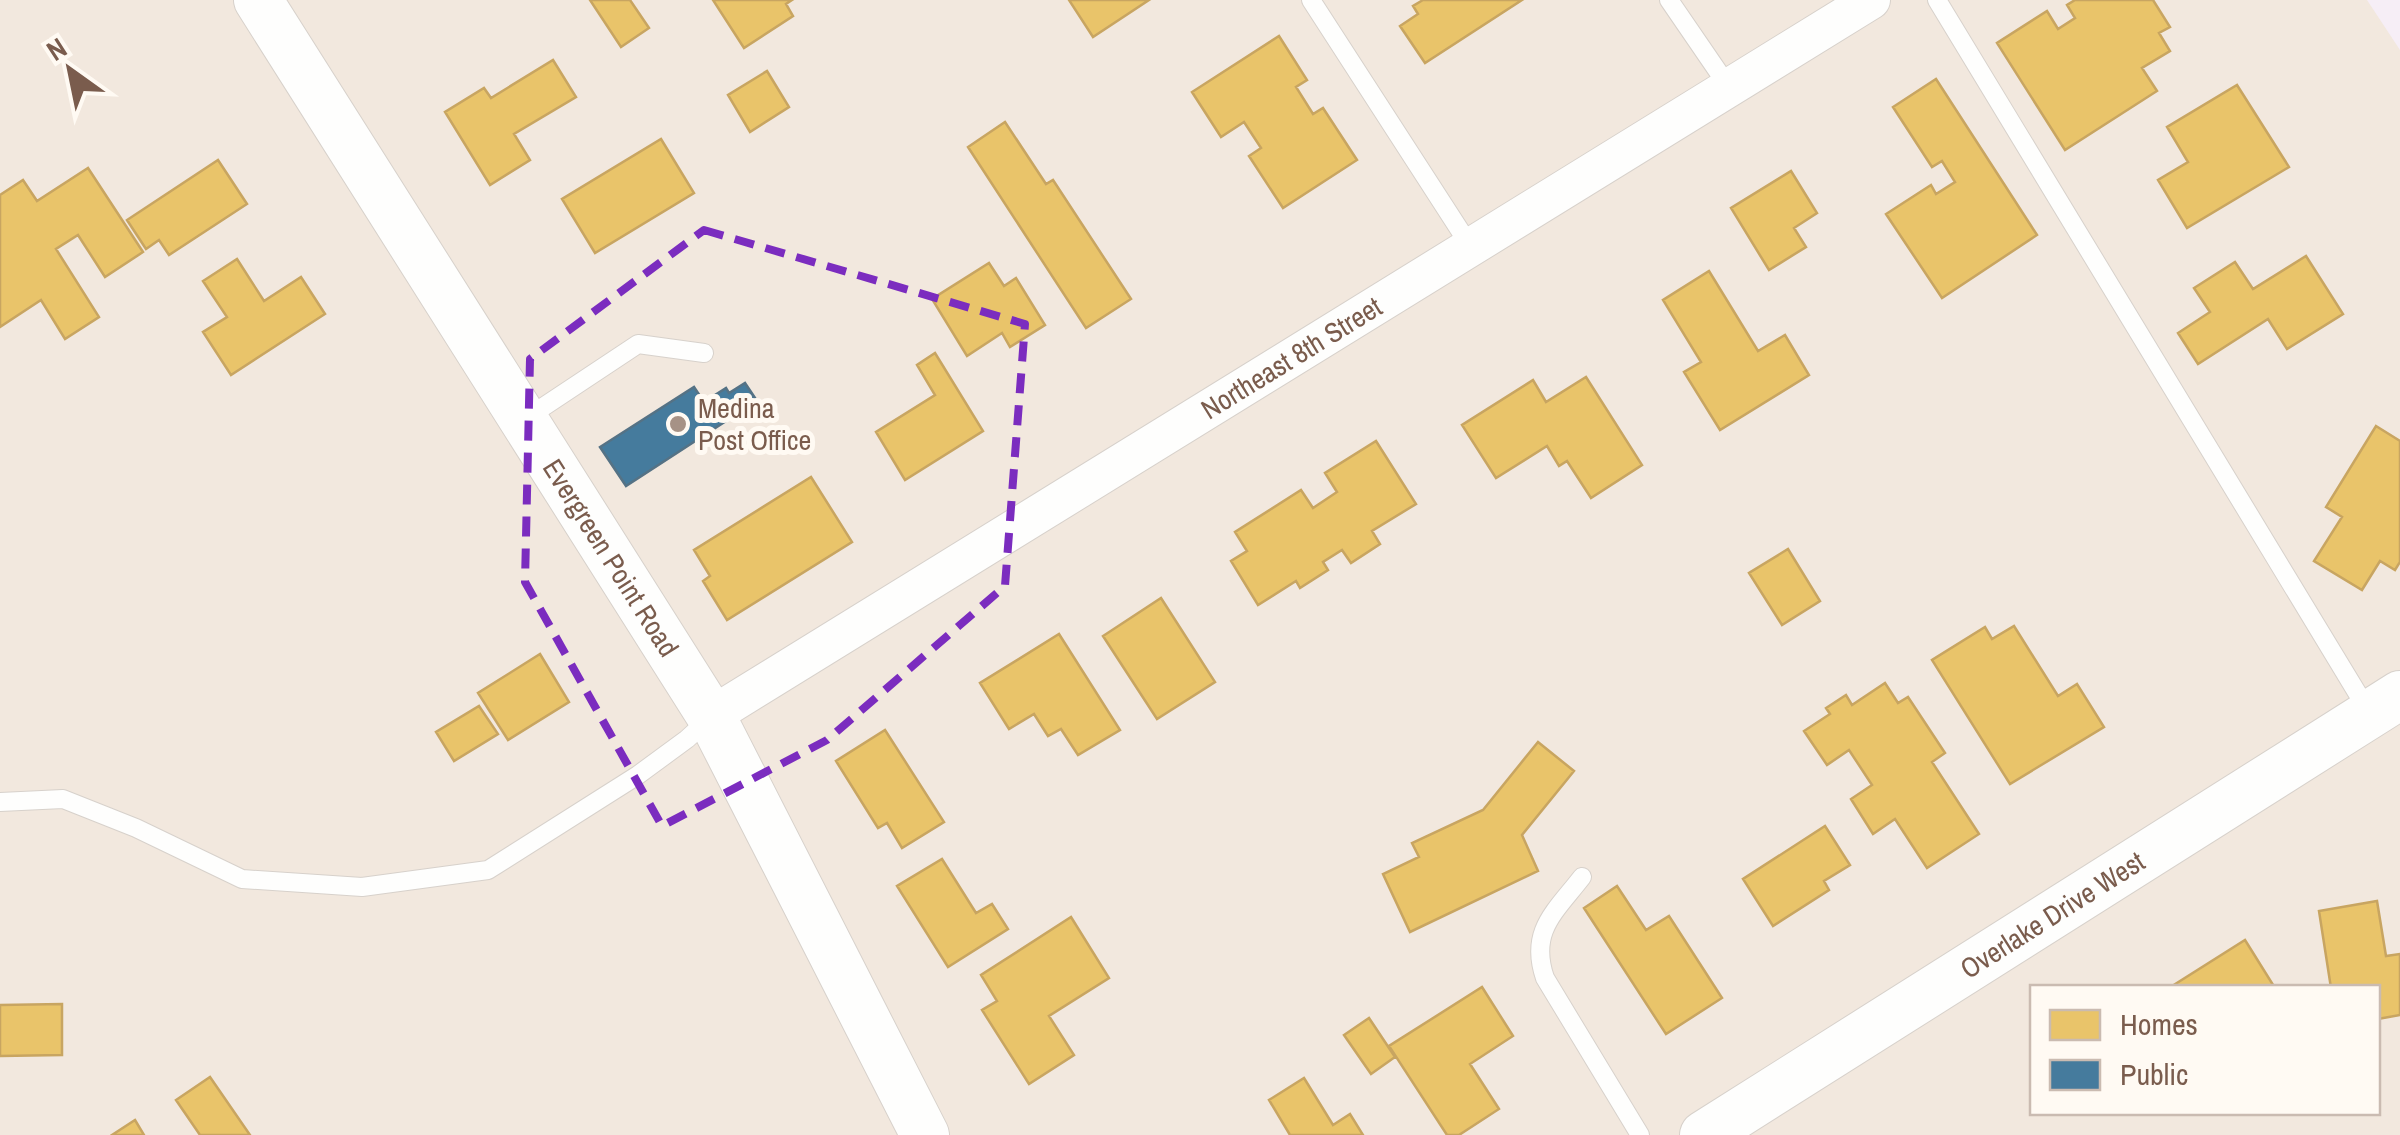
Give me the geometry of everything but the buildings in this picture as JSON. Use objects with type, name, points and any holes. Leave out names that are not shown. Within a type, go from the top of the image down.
[{"type":"street","name":"Evergreen Point Road","points":[[258,0],[711,716],[925,1135]]},
{"type":"street","name":"Northeast 8th Street","points":[[711,716],[1872,0]]},
{"type":"street","name":"Overlake Drive West","points":[[1704,1135],[2385,705]]},
{"type":"lane","points":[[1311,0],[1472,249]]},
{"type":"lane","points":[[1669,0],[1730,88]]},
{"type":"lane","points":[[1937,0],[2385,705]]},
{"type":"lane","points":[[524,419],[638,344],[704,353]]},
{"type":"lane","points":[[0,802],[63,799],[136,828],[242,879],[362,887],[488,870],[638,774],[687,739],[711,716]]},
{"type":"lane","points":[[1582,877],[1544,930],[1538,947],[1539,960],[1640,1135]]},
{"type":"highlighted area","points":[[704,230],[1025,324],[1005,586],[827,740],[662,826],[525,582],[530,359]]},
{"type":"shaded area","points":[[0,0],[2400,0],[2400,1135],[0,1135]]},
{"type":"shaded area","points":[[2367,0],[2400,0],[2400,50]]},
{"type":"place","name":"Medina Post Office","points":[[678,424]]}]
